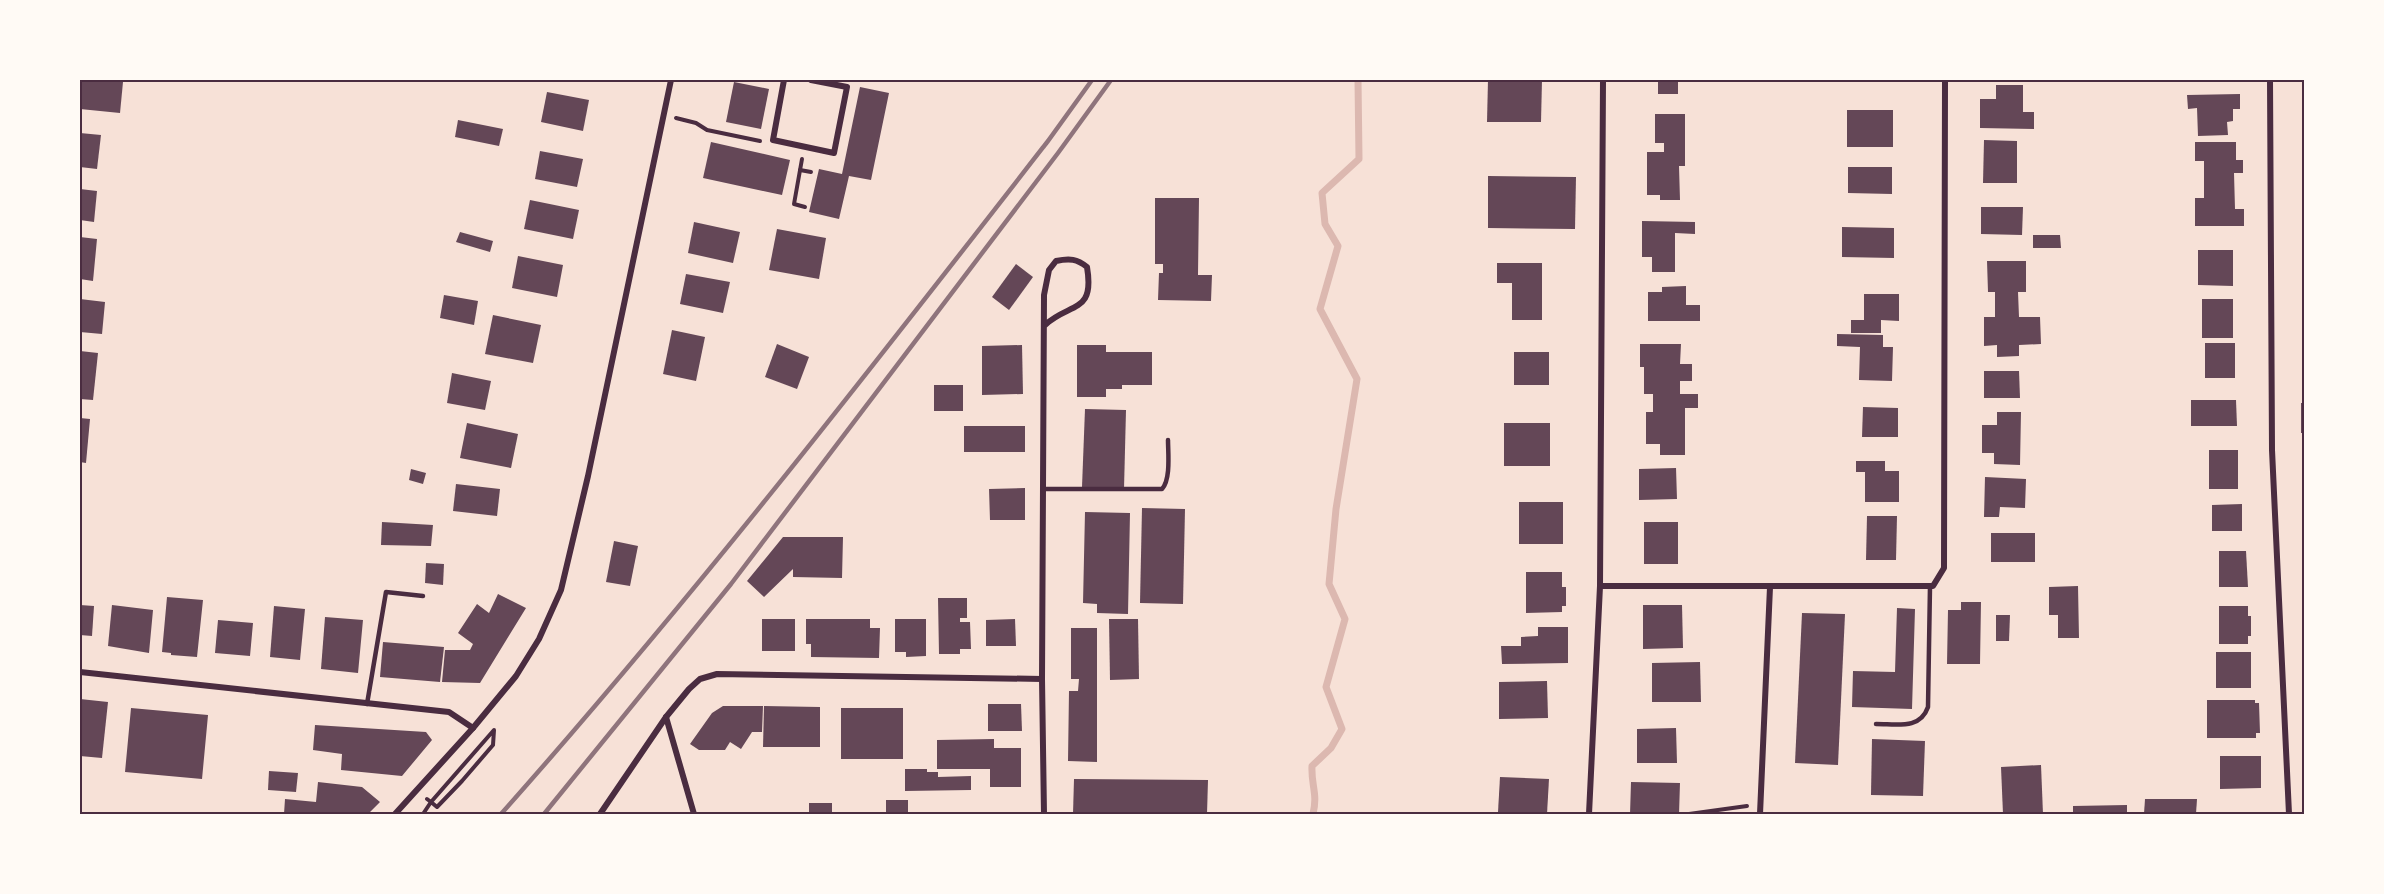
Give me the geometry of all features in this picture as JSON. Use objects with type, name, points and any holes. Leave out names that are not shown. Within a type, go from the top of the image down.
[{"type":"street","points":[[395,814],[473,729],[516,676],[533,648],[561,590],[588,476],[671,80]]},
{"type":"street","points":[[784,80],[773,140],[834,153],[847,87],[811,80]]},
{"type":"street","points":[[1590,814],[1600,586],[1603,80]]},
{"type":"street","points":[[1600,586],[1933,586],[1944,568],[1945,80]]},
{"type":"street","points":[[2270,80],[2272,450],[2289,814]]},
{"type":"street","points":[[1044,814],[1042,679],[1044,295],[1049,270],[1056,261],[1068,258],[1078,260],[1087,267],[1088,296],[1076,308],[1055,316],[1045,325]]},
{"type":"street","points":[[1760,814],[1770,587]]},
{"type":"street","points":[[80,672],[449,712],[473,729]]},
{"type":"street","points":[[600,814],[666,717],[688,689],[700,679],[717,674],[1042,679]]},
{"type":"street","points":[[666,717],[694,814]]},
{"type":"lane","points":[[1043,489],[1162,489],[1167,478],[1168,440]]},
{"type":"lane","points":[[1876,724],[1918,722],[1928,707],[1930,586]]},
{"type":"lane","points":[[368,704],[386,592],[423,596]]},
{"type":"path","points":[[664,116],[696,123],[707,130],[763,142],[773,140]]},
{"type":"path","points":[[805,147],[794,204],[805,207]]},
{"type":"path","points":[[800,170],[811,172]]},
{"type":"path","points":[[423,814],[431,802],[437,807],[493,745],[494,730],[438,795]]},
{"type":"path","points":[[1689,814],[1760,804]]},
{"type":"building","points":[[82,80],[123,82],[120,113],[80,109]]},
{"type":"building","points":[[1488,80],[1542,80],[1541,122],[1487,122]]},
{"type":"building","points":[[1658,80],[1678,80],[1678,94],[1658,94]]},
{"type":"building","points":[[734,82],[769,89],[761,129],[726,122]]},
{"type":"building","points":[[1996,85],[2023,85],[2023,112],[2034,112],[2034,129],[1980,128],[1980,99],[1996,99]]},
{"type":"building","points":[[860,87],[889,93],[871,180],[849,176],[839,219],[809,212],[819,169],[842,174]]},
{"type":"building","points":[[547,92],[589,100],[583,131],[541,122]]},
{"type":"building","points":[[2240,94],[2240,109],[2233,109],[2233,121],[2227,122],[2228,135],[2198,136],[2197,108],[2188,109],[2187,95]]},
{"type":"building","points":[[1847,110],[1893,110],[1893,147],[1847,147]]},
{"type":"building","points":[[1655,114],[1685,114],[1685,166],[1679,166],[1680,200],[1660,200],[1660,195],[1647,195],[1647,152],[1664,152],[1664,143],[1655,143]]},
{"type":"building","points":[[458,120],[503,129],[499,146],[455,137]]},
{"type":"building","points":[[80,133],[101,135],[97,169],[80,167]]},
{"type":"building","points":[[1984,140],[2017,141],[2017,183],[1983,183]]},
{"type":"building","points":[[711,142],[790,160],[782,195],[703,178]]},
{"type":"building","points":[[2195,142],[2236,142],[2236,160],[2243,160],[2243,173],[2234,173],[2235,209],[2244,209],[2244,226],[2195,226],[2195,198],[2204,198],[2204,161],[2195,161]]},
{"type":"building","points":[[540,151],[583,159],[577,187],[535,179]]},
{"type":"building","points":[[1848,167],[1892,167],[1892,194],[1848,193]]},
{"type":"building","points":[[1488,176],[1576,177],[1575,229],[1488,228]]},
{"type":"building","points":[[80,189],[97,191],[94,222],[80,220]]},
{"type":"building","points":[[1155,198],[1199,198],[1198,275],[1212,275],[1211,301],[1158,300],[1159,273],[1163,273],[1163,264],[1155,264]]},
{"type":"building","points":[[530,200],[579,210],[573,239],[524,229]]},
{"type":"building","points":[[1981,207],[2023,207],[2022,235],[1981,234]]},
{"type":"building","points":[[1642,221],[1695,222],[1695,234],[1675,233],[1675,272],[1652,272],[1652,257],[1642,257]]},
{"type":"building","points":[[694,222],[740,232],[733,263],[688,253]]},
{"type":"building","points":[[1842,227],[1894,228],[1894,258],[1842,257]]},
{"type":"building","points":[[777,229],[826,238],[819,279],[769,270]]},
{"type":"building","points":[[460,232],[493,241],[490,252],[456,242]]},
{"type":"building","points":[[2033,235],[2060,235],[2061,248],[2033,248]]},
{"type":"building","points":[[80,237],[97,239],[93,281],[80,279]]},
{"type":"building","points":[[2198,250],[2233,250],[2233,286],[2198,285]]},
{"type":"building","points":[[518,256],[563,265],[557,297],[512,288]]},
{"type":"building","points":[[1987,261],[2026,261],[2026,292],[2018,292],[2019,317],[2040,317],[2041,344],[2019,345],[2019,356],[1997,357],[1997,345],[1984,346],[1984,317],[1995,317],[1995,292],[1988,292]]},
{"type":"building","points":[[1497,263],[1542,263],[1542,320],[1512,320],[1512,283],[1497,283]]},
{"type":"building","points":[[1016,264],[1033,277],[1009,310],[992,297]]},
{"type":"building","points":[[686,274],[730,282],[723,313],[680,304]]},
{"type":"building","points":[[1686,286],[1686,305],[1700,305],[1700,321],[1648,321],[1648,292],[1662,292],[1662,287]]},
{"type":"building","points":[[1864,294],[1899,294],[1899,321],[1881,320],[1881,333],[1851,333],[1851,320],[1864,320]]},
{"type":"building","points":[[444,295],[478,301],[474,325],[440,318]]},
{"type":"building","points":[[80,299],[105,302],[102,334],[80,332]]},
{"type":"building","points":[[2202,299],[2233,299],[2233,338],[2202,338]]},
{"type":"building","points":[[493,315],[541,325],[533,363],[485,354]]},
{"type":"building","points":[[672,330],[705,337],[696,381],[663,374]]},
{"type":"building","points":[[1837,334],[1883,335],[1883,347],[1893,347],[1892,381],[1859,380],[1860,347],[1837,346]]},
{"type":"building","points":[[2205,343],[2235,343],[2235,378],[2205,378]]},
{"type":"building","points":[[777,344],[809,357],[797,389],[765,377]]},
{"type":"building","points":[[1640,344],[1681,344],[1680,364],[1692,364],[1692,381],[1680,381],[1680,394],[1698,394],[1698,408],[1685,408],[1685,455],[1660,455],[1660,444],[1646,444],[1646,412],[1653,412],[1653,394],[1644,394],[1644,367],[1640,367]]},
{"type":"building","points":[[1022,345],[1023,394],[982,395],[982,346]]},
{"type":"building","points":[[1077,345],[1106,345],[1106,352],[1152,352],[1152,385],[1122,385],[1122,389],[1106,389],[1106,397],[1077,397]]},
{"type":"building","points":[[80,351],[98,353],[93,400],[80,399]]},
{"type":"building","points":[[1514,352],[1549,352],[1549,385],[1514,385]]},
{"type":"building","points":[[1984,371],[2019,371],[2020,398],[1984,398]]},
{"type":"building","points":[[452,373],[491,381],[485,410],[447,403]]},
{"type":"building","points":[[934,385],[963,385],[963,411],[934,411]]},
{"type":"building","points":[[2191,400],[2236,400],[2237,426],[2191,426]]},
{"type":"building","points":[[2301,403],[2304,403],[2304,433],[2301,433]]},
{"type":"building","points":[[1863,407],[1898,408],[1898,437],[1862,437]]},
{"type":"building","points":[[1085,409],[1126,410],[1124,489],[1082,487]]},
{"type":"building","points":[[1997,412],[2021,412],[2020,465],[1994,464],[1994,453],[1982,453],[1982,425],[1997,425]]},
{"type":"building","points":[[80,418],[90,419],[86,463],[80,462]]},
{"type":"building","points":[[467,423],[518,434],[511,468],[460,458]]},
{"type":"building","points":[[1504,423],[1550,423],[1550,466],[1504,466]]},
{"type":"building","points":[[964,426],[1025,426],[1025,452],[964,452]]},
{"type":"building","points":[[2209,450],[2238,450],[2238,489],[2209,489]]},
{"type":"building","points":[[1856,461],[1885,461],[1885,471],[1899,471],[1899,502],[1865,502],[1865,472],[1856,472]]},
{"type":"building","points":[[1676,468],[1677,499],[1639,500],[1639,469]]},
{"type":"building","points":[[411,469],[426,473],[423,484],[409,480]]},
{"type":"building","points":[[1985,477],[2026,479],[2025,508],[2000,507],[1999,517],[1984,517]]},
{"type":"building","points":[[456,484],[500,489],[497,516],[453,511]]},
{"type":"building","points":[[1025,488],[1025,520],[990,520],[989,489]]},
{"type":"building","points":[[1519,502],[1563,502],[1563,544],[1519,544]]},
{"type":"building","points":[[2242,504],[2242,531],[2212,531],[2212,505]]},
{"type":"building","points":[[1142,508],[1185,509],[1183,604],[1140,603]]},
{"type":"building","points":[[1085,512],[1130,513],[1128,614],[1097,613],[1097,604],[1083,603]]},
{"type":"building","points":[[1867,516],[1897,516],[1896,560],[1866,560]]},
{"type":"building","points":[[382,522],[433,525],[431,546],[381,545]]},
{"type":"building","points":[[1644,522],[1678,522],[1678,564],[1644,564]]},
{"type":"building","points":[[1991,533],[2035,533],[2035,562],[1991,562]]},
{"type":"building","points":[[783,537],[843,537],[842,578],[793,577],[793,569],[764,597],[747,581]]},
{"type":"building","points":[[614,541],[638,546],[630,586],[606,582]]},
{"type":"building","points":[[2219,551],[2246,551],[2248,587],[2219,587]]},
{"type":"building","points":[[426,563],[444,564],[443,585],[425,583]]},
{"type":"building","points":[[1526,572],[1562,572],[1562,587],[1566,587],[1566,606],[1562,606],[1562,612],[1526,613]]},
{"type":"building","points":[[2078,586],[2079,638],[2058,638],[2058,615],[2049,615],[2049,587]]},
{"type":"building","points":[[498,594],[526,608],[480,683],[442,682],[445,650],[470,650],[473,644],[458,633],[477,604],[489,613]]},
{"type":"building","points":[[167,597],[203,600],[197,657],[162,652]]},
{"type":"building","points":[[938,598],[967,598],[967,618],[960,618],[960,622],[970,622],[971,649],[960,649],[960,654],[939,654]]},
{"type":"building","points":[[1961,602],[1981,602],[1980,664],[1947,664],[1948,610],[1961,610]]},
{"type":"building","points":[[80,605],[94,606],[92,636],[80,635]]},
{"type":"building","points":[[112,605],[153,610],[149,653],[108,646]]},
{"type":"building","points":[[1643,605],[1682,605],[1683,648],[1643,649]]},
{"type":"building","points":[[274,606],[305,609],[300,660],[270,657]]},
{"type":"building","points":[[2219,606],[2248,606],[2248,616],[2251,616],[2251,636],[2248,636],[2248,644],[2219,644]]},
{"type":"building","points":[[1897,608],[1915,609],[1912,709],[1852,707],[1853,671],[1895,672]]},
{"type":"building","points":[[1802,613],[1845,614],[1838,765],[1795,763]]},
{"type":"building","points":[[1996,615],[2010,615],[2009,641],[1996,641]]},
{"type":"building","points":[[325,617],[363,620],[358,673],[321,669]]},
{"type":"building","points":[[762,619],[795,619],[795,651],[762,651]]},
{"type":"building","points":[[806,619],[870,619],[870,628],[880,628],[879,658],[811,657],[811,644],[806,644]]},
{"type":"building","points":[[895,619],[926,619],[926,656],[906,657],[906,652],[895,652]]},
{"type":"building","points":[[1015,619],[1016,646],[986,646],[986,620]]},
{"type":"building","points":[[1109,619],[1138,619],[1139,679],[1110,680]]},
{"type":"building","points":[[218,620],[253,623],[250,656],[215,653]]},
{"type":"building","points":[[1538,627],[1568,627],[1568,663],[1502,664],[1501,646],[1521,646],[1521,637],[1538,636]]},
{"type":"building","points":[[1071,628],[1097,628],[1097,762],[1068,761],[1069,691],[1078,691],[1079,679],[1071,679]]},
{"type":"building","points":[[383,642],[444,647],[440,682],[380,677]]},
{"type":"building","points":[[2216,652],[2251,652],[2251,688],[2216,688]]},
{"type":"building","points":[[1700,662],[1701,702],[1652,702],[1652,663]]},
{"type":"building","points":[[1547,681],[1548,718],[1499,719],[1499,682]]},
{"type":"building","points":[[80,699],[108,702],[102,758],[80,756]]},
{"type":"building","points":[[2207,700],[2255,700],[2255,703],[2259,703],[2260,733],[2256,733],[2256,738],[2207,738]]},
{"type":"building","points":[[988,704],[1021,704],[1022,731],[988,731]]},
{"type":"building","points":[[723,706],[763,706],[762,732],[752,732],[741,749],[730,742],[725,750],[699,750],[690,744],[712,713]]},
{"type":"building","points":[[764,706],[820,707],[820,747],[763,747]]},
{"type":"building","points":[[131,708],[208,715],[202,779],[125,772]]},
{"type":"building","points":[[841,708],[903,708],[903,759],[841,759]]},
{"type":"building","points":[[315,725],[426,732],[432,740],[402,776],[341,770],[342,754],[313,750]]},
{"type":"building","points":[[1676,728],[1677,763],[1637,763],[1637,729]]},
{"type":"building","points":[[994,739],[994,748],[1021,748],[1021,787],[990,787],[990,769],[937,769],[937,740]]},
{"type":"building","points":[[1872,739],[1925,741],[1923,796],[1871,795]]},
{"type":"building","points":[[2220,756],[2261,756],[2261,788],[2220,789]]},
{"type":"building","points":[[2041,765],[2043,814],[2003,814],[2001,767]]},
{"type":"building","points":[[905,769],[927,769],[927,772],[938,772],[938,777],[971,776],[971,790],[905,791]]},
{"type":"building","points":[[269,771],[298,773],[296,792],[268,790]]},
{"type":"building","points":[[1500,777],[1549,779],[1547,814],[1498,812]]},
{"type":"building","points":[[1074,779],[1208,780],[1207,814],[1073,814]]},
{"type":"building","points":[[318,782],[362,787],[380,802],[368,814],[284,814],[285,799],[316,802]]},
{"type":"building","points":[[1631,782],[1680,783],[1679,814],[1630,814]]},
{"type":"building","points":[[2145,799],[2197,799],[2196,814],[2144,814]]},
{"type":"building","points":[[886,800],[908,800],[908,814],[886,814]]},
{"type":"building","points":[[809,803],[832,803],[832,814],[809,814]]},
{"type":"building","points":[[2127,805],[2127,814],[2073,814],[2073,806]]},
{"type":"waterway","points":[[1313,814],[1315,800],[1312,766],[1331,748],[1342,729],[1326,687],[1345,619],[1329,584],[1336,509],[1357,379],[1320,309],[1338,246],[1325,224],[1322,193],[1359,159],[1358,80]]},
{"type":"railway","points":[[501,814],[712,567],[1048,141],[1092,80]]},
{"type":"railway","points":[[544,814],[731,584],[1111,80]]}]
